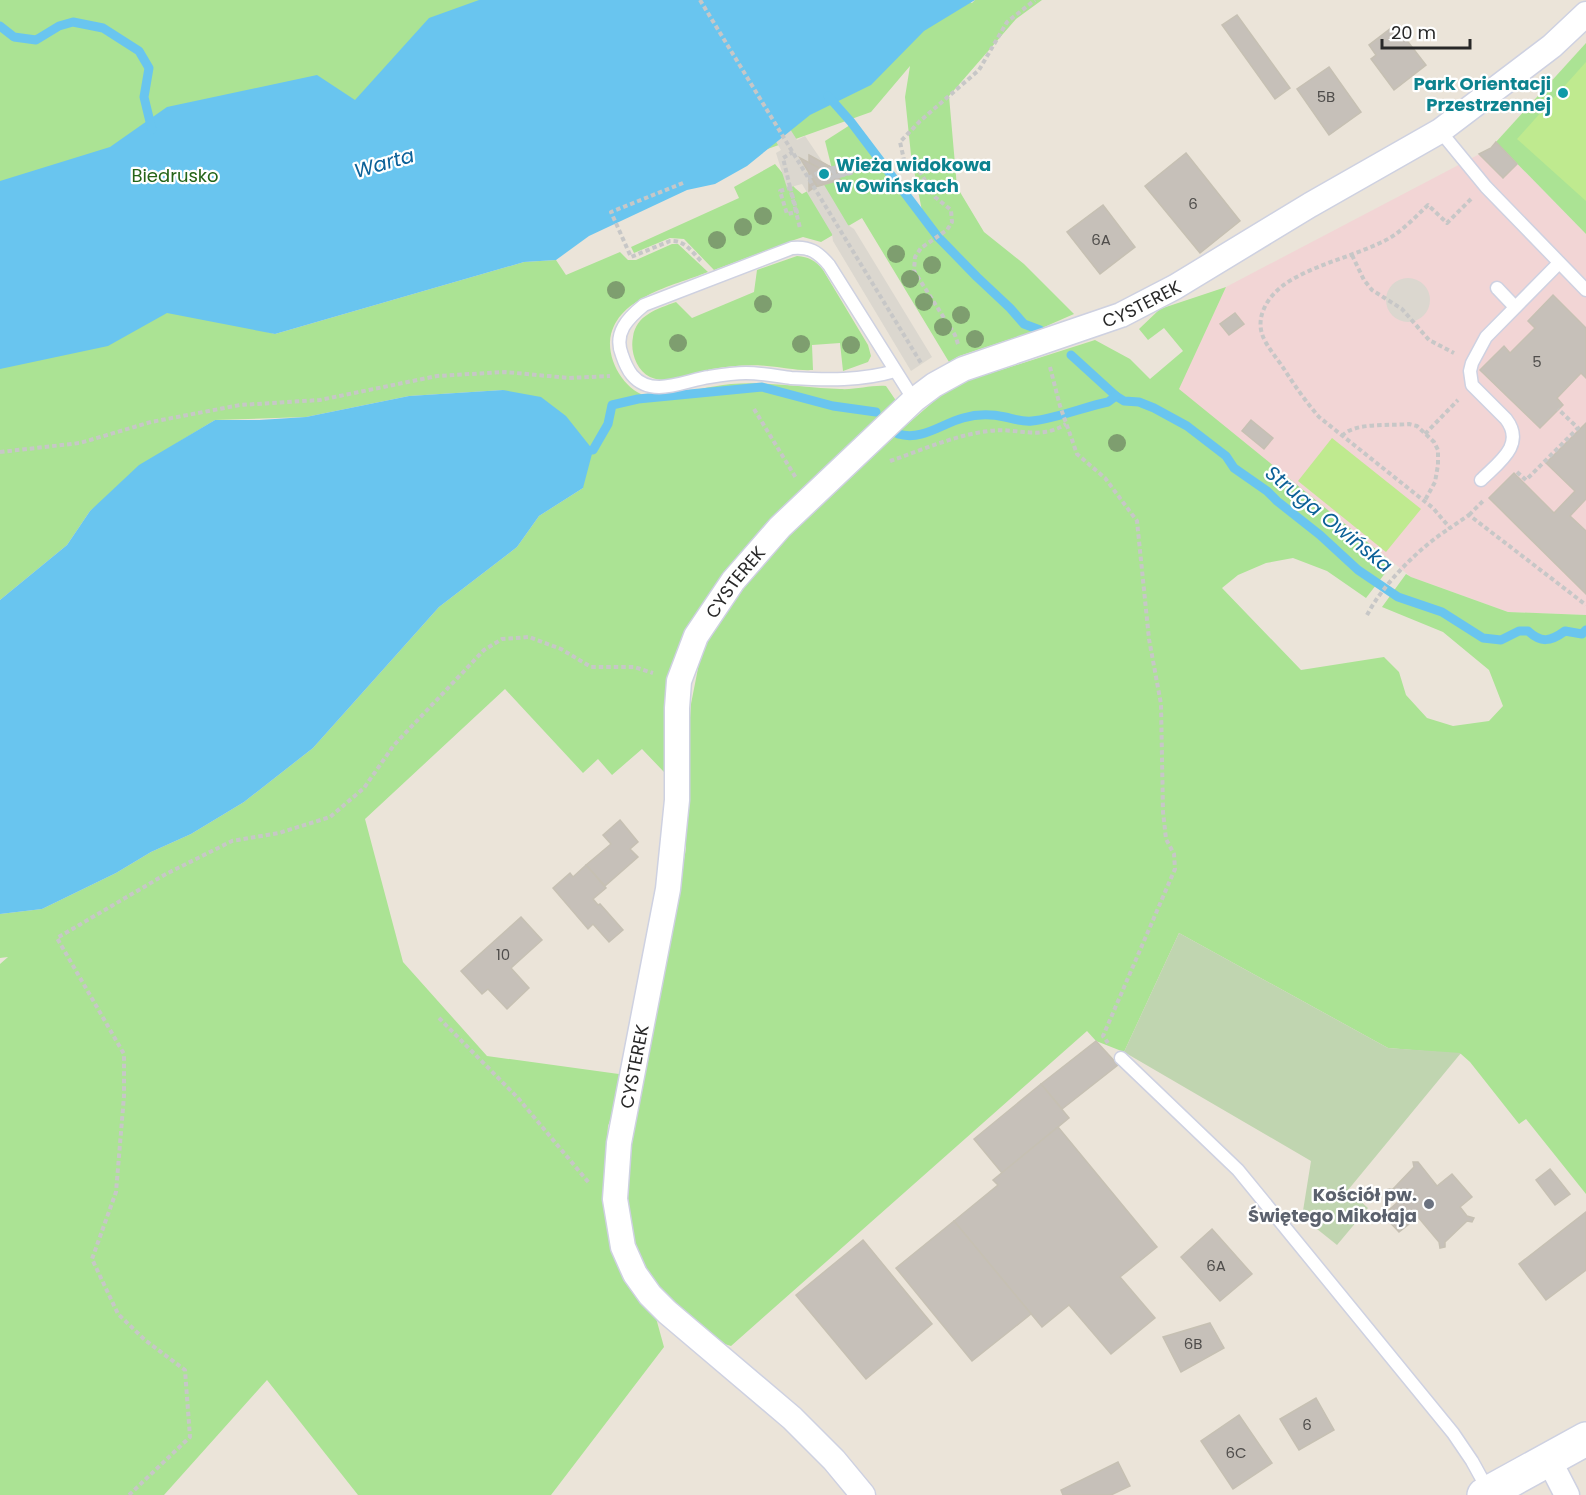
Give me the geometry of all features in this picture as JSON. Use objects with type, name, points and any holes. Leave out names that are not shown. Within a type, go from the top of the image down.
[{"type":"main road","points":[[1487,1494],[1586,1438]]},
{"type":"street","name":"CYSTEREK","points":[[863,1495],[834,1460],[792,1418],[650,1295],[635,1274],[623,1247],[617,1220],[615,1199],[619,1143],[668,888],[677,800],[679,681],[696,636],[733,581],[780,527],[914,400],[934,385],[963,369],[1121,315],[1175,287],[1310,205],[1440,131],[1552,46],[1586,14]]},
{"type":"street","points":[[1549,1460],[1566,1495]]},
{"type":"lane","points":[[1440,131],[1486,187],[1586,291]]},
{"type":"lane","points":[[896,371],[871,378],[841,380],[745,373],[708,377],[677,387],[649,386],[632,376],[621,352],[620,333],[629,317],[644,305],[792,248],[805,246],[819,254],[829,265],[896,371],[914,400]]},
{"type":"lane","points":[[1481,480],[1511,449],[1514,437],[1506,419],[1472,385],[1470,372],[1474,358],[1486,337],[1559,263]]},
{"type":"lane","points":[[1497,288],[1515,307]]},
{"type":"lane","points":[[1121,1058],[1238,1170],[1458,1439],[1481,1475],[1487,1494]]},
{"type":"path","points":[[700,0],[922,364]]},
{"type":"path","points":[[963,369],[956,335],[914,271],[915,257],[921,248],[947,230],[952,222],[951,210],[935,197],[920,172],[905,164],[900,142],[920,121],[979,70],[1007,22],[1035,0]]},
{"type":"path","points":[[793,152],[783,158],[796,212],[787,214],[780,191],[790,188],[795,208]]},
{"type":"path","points":[[808,178],[820,172],[840,166],[843,174],[834,177],[826,179],[824,171],[833,168],[843,165],[846,174],[837,176],[829,178],[827,170],[837,167],[846,165],[849,173],[840,175],[832,178],[830,170],[840,167],[849,164],[852,172],[836,177],[833,169],[843,166],[853,164],[855,172],[839,177]]},
{"type":"path","points":[[683,183],[611,212],[631,257],[677,240],[683,243],[717,277]]},
{"type":"path","points":[[1450,528],[1424,502],[1319,417],[1305,401],[1267,344],[1263,336],[1261,320],[1271,295],[1284,284],[1304,273],[1393,237],[1428,204],[1447,223],[1467,201],[1477,199]]},
{"type":"path","points":[[1352,255],[1368,285],[1377,294],[1402,309],[1429,340],[1445,350],[1474,358]]},
{"type":"path","points":[[1043,343],[1060,406],[1077,454],[1105,478],[1137,521],[1149,639],[1161,704],[1163,812],[1166,838],[1174,854],[1175,869],[1103,1036],[1121,1058]]},
{"type":"path","points":[[0,452],[80,443],[151,422],[240,405],[320,400],[437,376],[505,372],[569,378],[632,376]]},
{"type":"path","points":[[1425,434],[1472,385]]},
{"type":"path","points":[[1511,472],[1514,469],[1526,480],[1578,428],[1558,409]]},
{"type":"path","points":[[1342,436],[1357,427],[1409,424],[1417,426],[1436,444],[1438,454],[1435,482],[1424,502]]},
{"type":"path","points":[[1367,615],[1396,576],[1430,544],[1471,513],[1586,606]]},
{"type":"path","points":[[129,1495],[190,1437],[185,1370],[145,1340],[118,1314],[92,1259],[116,1192],[124,1096],[124,1053],[57,939],[166,874],[232,841],[279,833],[330,817],[364,788],[394,745],[484,650],[502,639],[529,637],[561,649],[591,667],[634,667],[679,681]]},
{"type":"path","points":[[439,1018],[518,1098],[585,1177],[617,1220]]},
{"type":"shaded area","points":[[711,34],[775,105],[797,140],[805,136],[824,164],[820,178],[932,357],[911,371],[833,241],[832,234],[802,184],[787,188],[776,153],[781,150]]},
{"type":"shaded area","points":[[1496,142],[1586,234],[1586,615],[1508,612],[1411,577],[1178,389],[1226,287],[1491,148]]},
{"type":"shaded area","points":[[1408,278],[1417,279],[1424,284],[1429,291],[1429,309],[1424,316],[1417,321],[1408,322],[1399,321],[1392,316],[1387,309],[1386,300],[1387,291],[1392,284],[1399,279]]},
{"type":"green space","points":[[0,0],[965,0],[972,3],[975,0],[1042,0],[1016,19],[949,96],[957,187],[984,232],[1024,264],[1074,314],[1035,331],[959,356],[949,362],[862,218],[821,242],[803,237],[714,270],[684,239],[670,238],[634,253],[631,247],[739,198],[734,187],[775,164],[802,194],[834,177],[825,141],[850,125],[924,221],[911,155],[905,97],[910,66],[871,112],[260,330],[275,334],[524,262],[556,260],[566,275],[620,252],[628,260],[636,260],[672,244],[678,244],[708,272],[662,289],[633,304],[622,314],[614,327],[610,351],[621,377],[634,390],[655,397],[745,383],[846,389],[886,386],[899,405],[765,525],[694,617],[673,665],[664,772],[642,749],[612,775],[598,759],[583,773],[505,689],[365,819],[403,962],[487,1056],[626,1075],[608,1126],[604,1184],[626,1279],[656,1318],[664,1347],[551,1495],[358,1495],[267,1380],[164,1495],[0,1495],[0,964],[8,957],[0,958],[0,914],[42,909],[116,873],[151,852],[191,834],[244,802],[313,748],[439,607],[517,547],[539,516],[583,488],[503,390],[409,396],[306,417],[215,420],[177,443],[90,511],[67,545],[0,600]]},
{"type":"green space","name":"Park Orientacji Przestrzennej","points":[[1586,43],[1586,234],[1496,142]]},
{"type":"green space","points":[[1586,62],[1586,201],[1517,139]]},
{"type":"green space","points":[[797,256],[812,260],[823,270],[868,345],[871,356],[868,362],[843,371],[840,343],[812,345],[813,370],[760,365],[739,366],[712,369],[665,380],[650,377],[641,370],[633,354],[632,342],[638,323],[648,314],[676,302],[692,318],[754,292],[757,270]]},
{"type":"green space","points":[[1226,287],[1179,389],[1393,563],[1366,598],[1327,571],[1293,558],[1266,563],[1238,575],[1222,588],[1301,670],[1384,657],[1399,672],[1406,695],[1427,718],[1453,726],[1489,721],[1503,706],[1489,670],[1443,632],[1382,607],[1406,574],[1508,612],[1586,615],[1586,1194],[1526,1119],[1519,1124],[1470,1062],[1461,1054],[1388,1048],[1179,933],[1124,1052],[1096,1041],[1087,1031],[731,1346],[715,1341],[670,1303],[643,1266],[627,1221],[625,1186],[642,1071],[667,962],[686,848],[686,773],[691,704],[702,648],[729,602],[793,528],[940,396],[960,383],[1095,340],[1130,359],[1150,379],[1183,351],[1164,328],[1148,340],[1139,329],[1160,309]]},
{"type":"green space","points":[[1332,438],[1421,509],[1386,552],[1298,481]]},
{"type":"green space","points":[[1179,933],[1388,1048],[1461,1053],[1348,1190],[1368,1208],[1337,1245],[1302,1217],[1311,1161],[1124,1052]]},
{"type":"water","name":"Biedrusko","points":[[479,0],[975,0],[924,31],[871,85],[810,115],[747,166],[715,184],[687,190],[589,236],[556,260],[524,262],[275,334],[167,313],[108,346],[0,369],[0,181],[110,147],[167,107],[317,75],[355,100],[429,18]]},
{"type":"water","points":[[503,390],[541,397],[566,416],[593,450],[583,488],[539,516],[517,547],[439,607],[313,748],[244,802],[191,834],[151,852],[116,873],[42,909],[0,914],[0,600],[67,545],[90,511],[139,465],[215,420],[306,417],[409,396]]},
{"type":"building","points":[[1237,15],[1290,88],[1275,99],[1222,25]]},
{"type":"building","points":[[1395,25],[1426,65],[1394,90],[1371,59],[1376,55],[1369,45]]},
{"type":"building","points":[[1329,67],[1361,112],[1329,135],[1297,89]]},
{"type":"building","points":[[1496,142],[1517,164],[1503,178],[1479,154],[1491,148]]},
{"type":"building","points":[[1186,153],[1240,221],[1200,253],[1145,186]]},
{"type":"building","name":"Wieża widokowa w Owińskach","points":[[809,155],[838,171],[840,180],[809,191]]},
{"type":"building","points":[[800,158],[821,169],[829,166],[833,181],[817,186]]},
{"type":"building","points":[[1103,205],[1135,247],[1100,274],[1067,232]]},
{"type":"building","points":[[1553,295],[1586,328],[1586,378],[1581,373],[1557,398],[1563,405],[1540,428],[1480,370],[1504,346],[1510,353],[1535,328],[1528,321]]},
{"type":"building","points":[[1235,313],[1244,324],[1229,335],[1220,324]]},
{"type":"building","points":[[1251,420],[1273,438],[1264,449],[1242,431]]},
{"type":"building","points":[[1586,423],[1586,499],[1570,516],[1586,531],[1586,594],[1489,498],[1514,473],[1554,513],[1575,491],[1546,463]]},
{"type":"building","points":[[620,820],[638,842],[630,849],[638,857],[605,886],[586,865],[611,844],[603,835]]},
{"type":"building","points":[[586,865],[606,888],[593,899],[623,930],[609,942],[593,924],[588,929],[553,888],[570,873],[573,877]]},
{"type":"building","points":[[521,917],[542,940],[511,968],[529,988],[507,1009],[488,989],[482,994],[461,971]]},
{"type":"building","points":[[1096,1041],[1118,1065],[1062,1109],[1041,1084]]},
{"type":"building","points":[[1041,1084],[1069,1118],[1002,1173],[974,1139]]},
{"type":"building","points":[[1058,1127],[1157,1247],[1120,1277],[1155,1318],[1111,1354],[1069,1305],[1042,1327],[954,1221],[998,1185],[993,1180]]},
{"type":"building","name":"Kościół pw. Świętego Mikołaja","points":[[1413,1162],[1418,1162],[1437,1186],[1452,1174],[1472,1197],[1460,1207],[1467,1216],[1474,1218],[1472,1222],[1467,1221],[1445,1242],[1445,1247],[1440,1248],[1439,1242],[1418,1217],[1399,1232],[1383,1215],[1399,1201],[1393,1194],[1388,1194],[1388,1189],[1393,1189],[1414,1167]]},
{"type":"building","points":[[1550,1169],[1570,1194],[1555,1205],[1536,1180]]},
{"type":"building","points":[[1586,1212],[1586,1270],[1546,1300],[1519,1264]]},
{"type":"building","points":[[954,1221],[1031,1314],[972,1361],[896,1268]]},
{"type":"building","points":[[1212,1229],[1252,1274],[1220,1301],[1181,1257]]},
{"type":"building","points":[[863,1240],[932,1324],[866,1379],[796,1295]]},
{"type":"building","points":[[1210,1323],[1224,1348],[1181,1372],[1163,1337]]},
{"type":"building","points":[[1316,1398],[1334,1430],[1299,1450],[1280,1419]]},
{"type":"building","points":[[1239,1415],[1272,1463],[1233,1489],[1201,1441]]},
{"type":"building","points":[[1118,1462],[1130,1486],[1111,1495],[1063,1495],[1061,1490]]},
{"type":"waterway","points":[[0,26],[14,37],[36,40],[59,26],[73,22],[103,28],[139,51],[149,68],[144,97],[152,130]]},
{"type":"waterway","name":"Struga Owińska","points":[[828,96],[851,122],[938,237],[1024,324],[1040,330]]},
{"type":"waterway","name":"Struga Owińska","points":[[1071,355],[1124,401],[1139,402],[1187,426],[1226,456],[1234,468],[1267,491],[1320,535],[1358,570],[1398,597],[1442,612],[1483,638],[1501,640],[1519,631],[1528,631],[1537,638],[1546,640],[1565,631],[1582,634],[1586,630]]},
{"type":"waterway","points":[[593,450],[608,424],[612,405],[638,399],[762,387],[833,406],[876,412]]},
{"type":"waterway","points":[[898,434],[907,436],[923,434],[955,421],[979,415],[994,415],[1025,421],[1041,420],[1108,402],[1116,396]]},
{"type":"place","name":"Park Orientacji Przestrzennej","points":[[1563,93]]},
{"type":"place","name":"Wieża widokowa w Owińskach","points":[[824,174]]},
{"type":"place","name":"Kościół pw. Świętego Mikołaja","points":[[1429,1204]]},
{"type":"water label","name":"Warta","points":[[384,163]]}]
